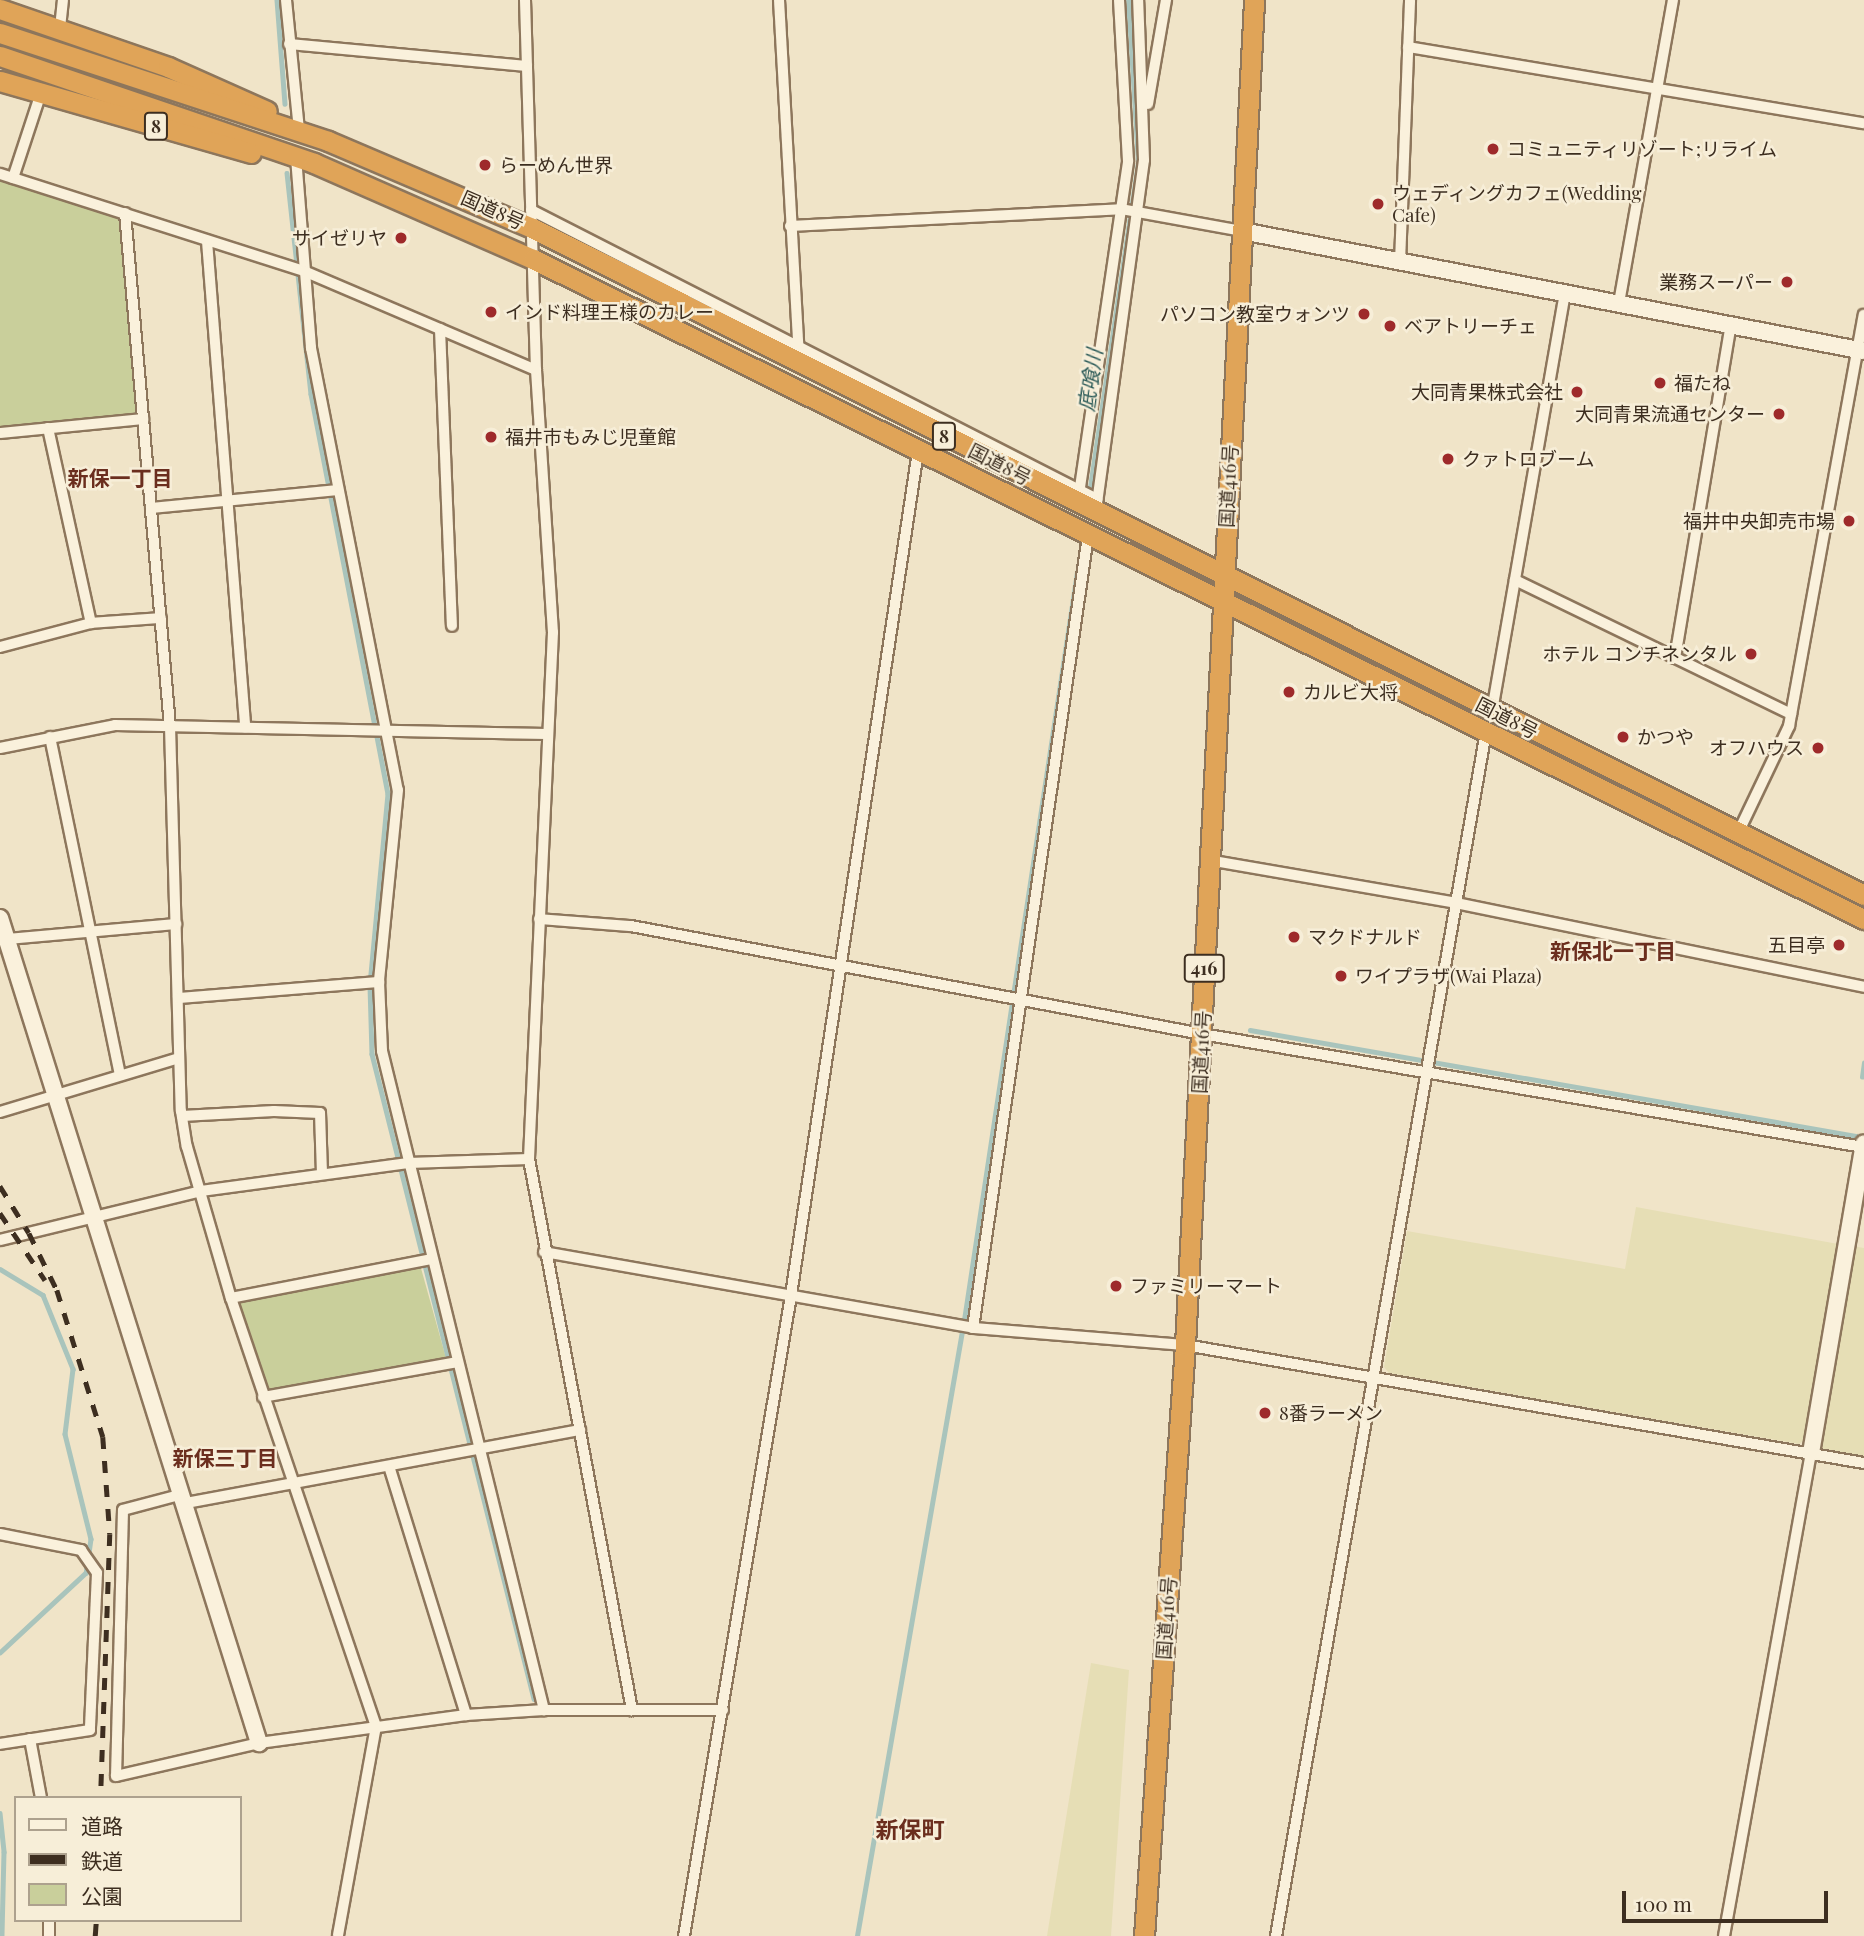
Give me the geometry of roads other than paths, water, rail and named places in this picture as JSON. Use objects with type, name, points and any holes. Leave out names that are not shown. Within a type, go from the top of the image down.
[{"type":"highway","name":"国道416号","points":[[1144,1936],[1185,1345],[1254,0]]},
{"type":"highway","name":"8","points":[[0,9],[60,28],[235,93],[299,131]]},
{"type":"highway","name":"国道8号","points":[[0,33],[299,131],[532,219],[1088,501],[1223,575],[1864,895]]},
{"type":"highway","name":"国道8号","points":[[0,56],[302,160],[533,259],[1864,919]]},
{"type":"highway","name":"8","points":[[0,82],[244,152],[302,160]]},
{"type":"street","points":[[60,28],[63,0]]},
{"type":"street","points":[[286,0],[299,131]]},
{"type":"street","points":[[525,0],[536,370],[553,632],[528,1159],[632,1710]]},
{"type":"street","points":[[779,0],[798,345]]},
{"type":"street","points":[[1088,501],[1128,161],[1119,0]]},
{"type":"street","points":[[1088,501],[1139,211],[1144,125],[1138,0]]},
{"type":"street","points":[[1144,125],[1166,0]]},
{"type":"street","points":[[1400,262],[1410,0]]},
{"type":"street","points":[[1619,303],[1673,0]]},
{"type":"street","points":[[289,44],[527,66]]},
{"type":"street","points":[[1408,47],[1864,123]]},
{"type":"street","points":[[13,178],[41,93]]},
{"type":"street","points":[[302,160],[304,271],[312,348],[398,790],[379,982],[382,1051],[544,1710]]},
{"type":"street","points":[[0,174],[304,271],[536,370]]},
{"type":"street","points":[[790,226],[1121,209],[1139,211],[1860,351]]},
{"type":"street","points":[[125,213],[170,726],[181,1116],[231,1298],[376,1726],[338,1936]]},
{"type":"street","points":[[532,219],[798,345],[1088,501]]},
{"type":"street","points":[[207,241],[230,500],[244,727]]},
{"type":"street","points":[[1493,710],[1565,293]]},
{"type":"street","points":[[1738,833],[1791,714],[1860,351],[1864,315]]},
{"type":"street","points":[[1675,658],[1731,325]]},
{"type":"street","points":[[440,329],[452,626]]},
{"type":"street","points":[[0,433],[143,419]]},
{"type":"street","points":[[48,428],[91,623]]},
{"type":"street","points":[[684,1936],[791,1294],[918,451]]},
{"type":"street","points":[[151,508],[338,490]]},
{"type":"street","points":[[973,1328],[1088,536]]},
{"type":"street","points":[[1515,580],[1791,714]]},
{"type":"street","points":[[1,643],[91,623],[161,618]]},
{"type":"street","points":[[0,748],[97,726],[547,734]]},
{"type":"street","points":[[1276,1936],[1486,732]]},
{"type":"street","points":[[50,737],[120,1075]]},
{"type":"street","points":[[1208,860],[1456,903],[1864,987]]},
{"type":"street","points":[[0,918],[259,1743]]},
{"type":"street","points":[[539,919],[631,926],[1202,1034],[1864,1145],[1724,1936]]},
{"type":"street","points":[[7,939],[176,924]]},
{"type":"street","points":[[178,998],[379,982]]},
{"type":"street","points":[[0,1112],[179,1058]]},
{"type":"street","points":[[181,1116],[274,1111],[320,1113],[322,1174]]},
{"type":"street","points":[[0,1240],[201,1191],[408,1163],[528,1159]]},
{"type":"street","points":[[544,1252],[973,1328],[1185,1345],[1864,1463]]},
{"type":"street","points":[[231,1298],[431,1259]]},
{"type":"street","points":[[264,1397],[457,1362]]},
{"type":"street","points":[[580,1430],[292,1484],[123,1510],[116,1776],[259,1743],[466,1715],[544,1710],[723,1710]]},
{"type":"street","points":[[389,1466],[466,1715]]},
{"type":"street","points":[[0,1534],[81,1550],[97,1573],[90,1730],[0,1744]]},
{"type":"street","points":[[30,1739],[41,1796]]},
{"type":"waterway","points":[[277,0],[285,104]]},
{"type":"waterway","name":"底喰川","points":[[1089,494],[1138,162],[1128,0]]},
{"type":"waterway","points":[[287,173],[311,394],[388,794],[370,986],[372,1054],[534,1699]]},
{"type":"waterway","points":[[857,1936],[964,1320],[1077,572]]},
{"type":"waterway","points":[[1250,1030],[1857,1136]]},
{"type":"waterway","points":[[1862,1077],[1864,1063]]},
{"type":"waterway","points":[[0,1269],[43,1295],[73,1369],[65,1434],[91,1539],[86,1573],[0,1653]]},
{"type":"waterway","points":[[0,1813],[4,1852],[2,1936]]},
{"type":"railway","points":[[0,1186],[29,1233],[57,1290],[103,1437],[110,1534],[101,1796]]},
{"type":"railway","points":[[0,1213],[45,1280]]},
{"type":"railway","points":[[95,1936],[96,1922]]},
{"type":"place","name":"コミュニティリゾート;リライム","points":[[1493,149]]},
{"type":"place","name":"らーめん世界","points":[[485,165]]},
{"type":"place","name":"ウェディングカフェ(Wedding Cafe)","points":[[1378,204]]},
{"type":"place","name":"サイゼリヤ","points":[[401,238]]},
{"type":"place","name":"業務スーパー","points":[[1787,282]]},
{"type":"place","name":"インド料理王様のカレー","points":[[491,312]]},
{"type":"place","name":"パソコン教室ウォンツ","points":[[1364,314]]},
{"type":"place","name":"ベアトリーチェ","points":[[1390,326]]},
{"type":"place","name":"福たね","points":[[1660,383]]},
{"type":"place","name":"大同青果株式会社","points":[[1577,392]]},
{"type":"place","name":"大同青果流通センター","points":[[1779,414]]},
{"type":"place","name":"福井市もみじ児童館","points":[[491,437]]},
{"type":"place","name":"クァトロブーム","points":[[1448,459]]},
{"type":"place","name":"福井中央卸売市場","points":[[1849,521]]},
{"type":"place","name":"ホテル コンチネンタル","points":[[1751,654]]},
{"type":"place","name":"カルビ大将","points":[[1289,692]]},
{"type":"place","name":"かつや","points":[[1623,737]]},
{"type":"place","name":"オフハウス","points":[[1818,748]]},
{"type":"place","name":"マクドナルド","points":[[1294,937]]},
{"type":"place","name":"五目亭","points":[[1839,945]]},
{"type":"place","name":"ワイプラザ(Wai Plaza)","points":[[1341,976]]},
{"type":"place","name":"ファミリーマート","points":[[1116,1286]]},
{"type":"place","name":"8番ラーメン","points":[[1265,1413]]},
{"type":"district","name":"新保一丁目","points":[[120,477]]},
{"type":"district","name":"新保北一丁目","points":[[1613,950]]},
{"type":"district","name":"新保三丁目","points":[[225,1457]]},
{"type":"district","name":"新保町","points":[[910,1829]]}]
